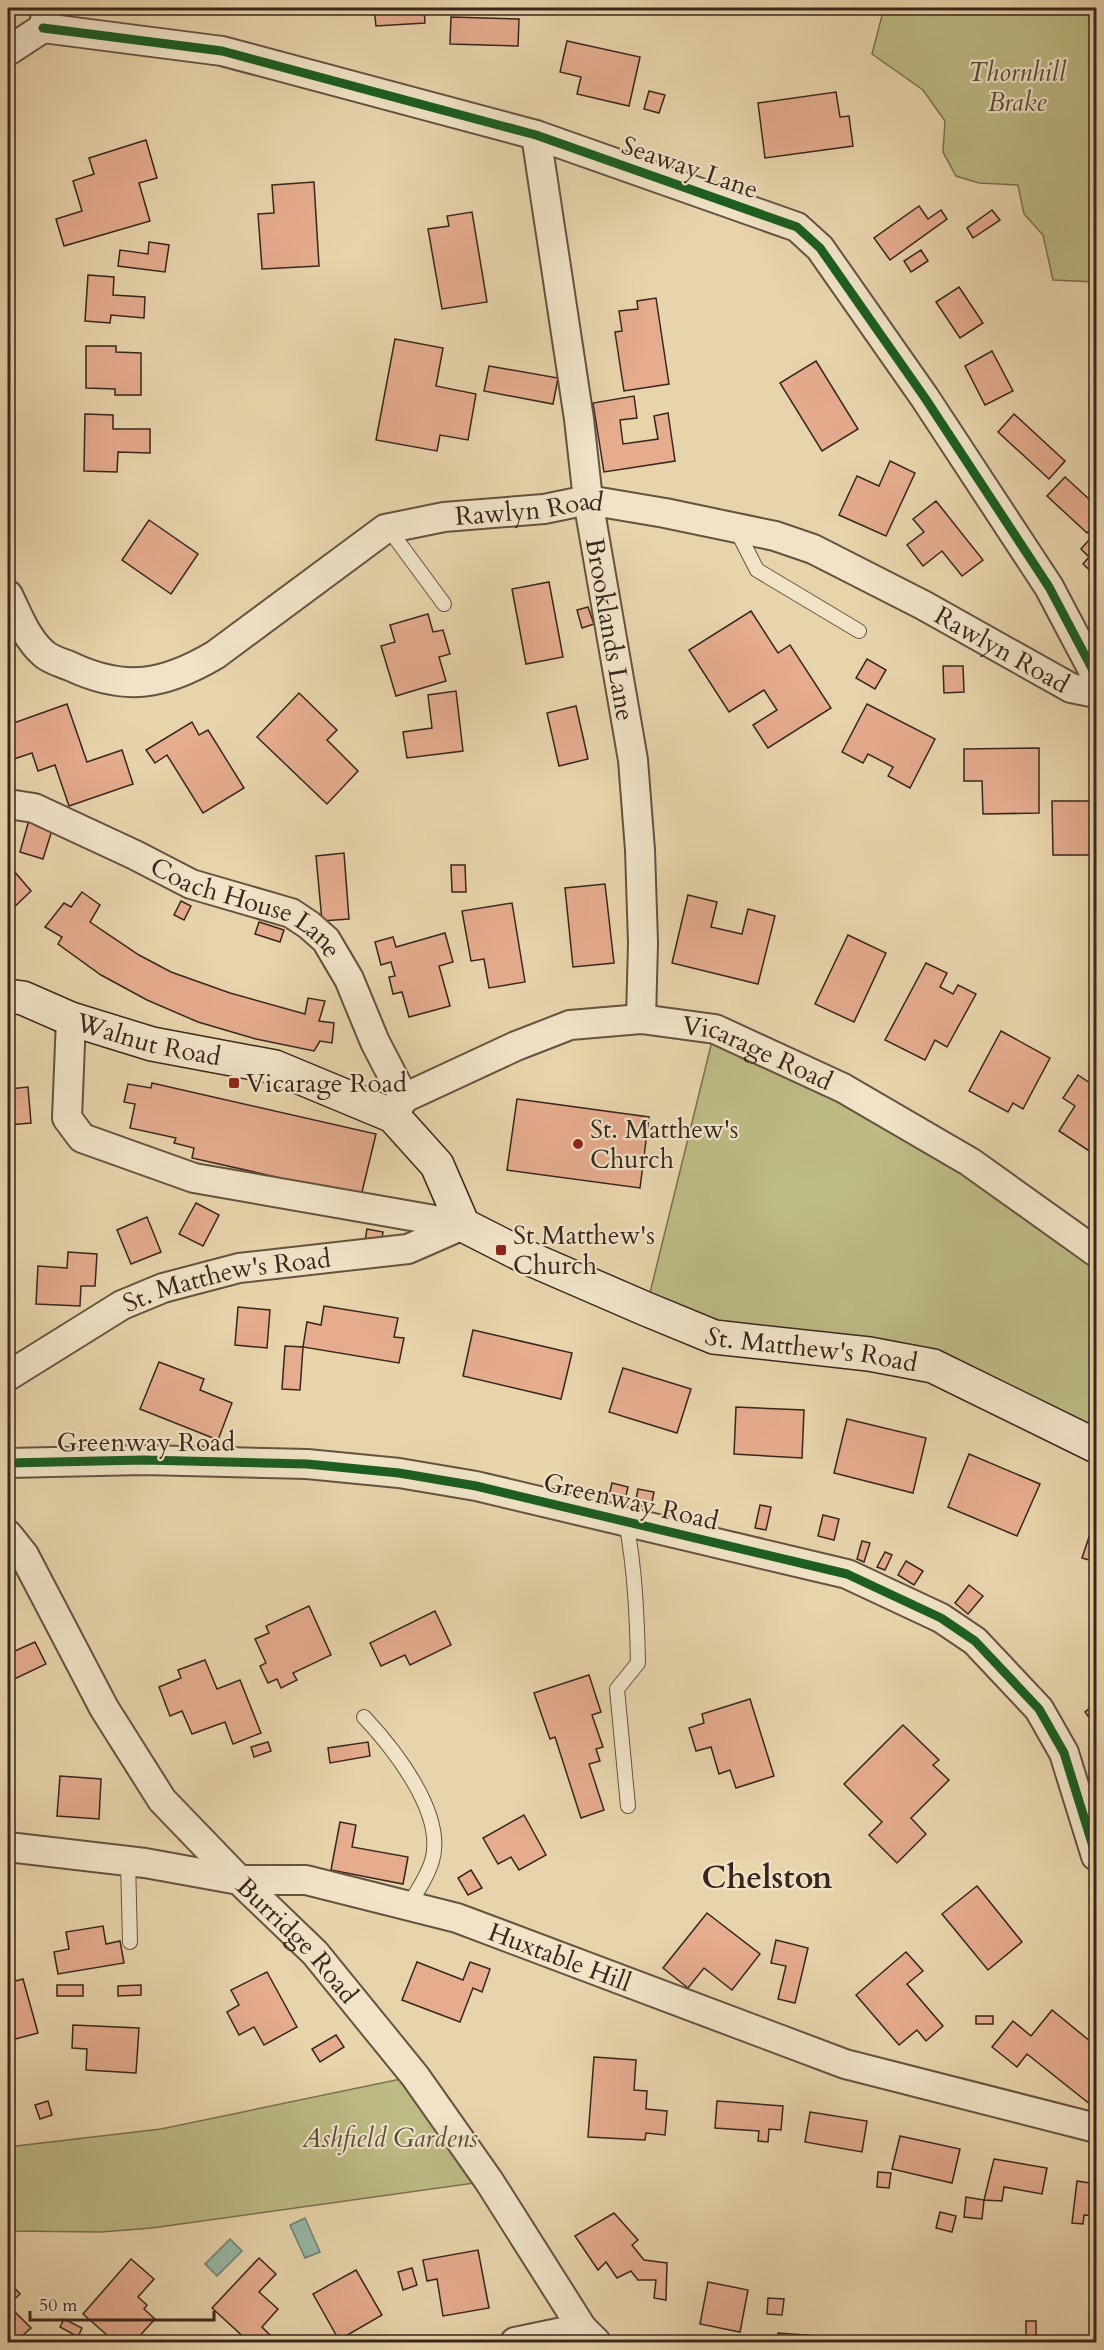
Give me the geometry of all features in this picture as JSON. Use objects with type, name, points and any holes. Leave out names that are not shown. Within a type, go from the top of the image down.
[{"type":"street","points":[[8,51],[45,18]]},
{"type":"street","name":"Seaway Lane","points":[[45,18],[222,51],[536,135],[797,227],[820,248],[925,398],[1049,587],[1096,676]]},
{"type":"street","name":"Brooklands Lane","points":[[536,135],[554,241],[588,500],[633,760],[640,850],[643,943],[641,1019]]},
{"type":"street","name":"Rawlyn Road","points":[[8,595],[29,637],[45,655],[80,671],[117,683],[156,680],[188,671],[214,655],[388,528],[444,517],[544,509],[588,500],[735,527],[775,536],[813,549],[923,605],[1071,688],[1096,693]]},
{"type":"street","name":"Coach House Lane","points":[[8,804],[34,808],[191,884],[291,913],[309,925],[326,940],[349,979],[399,1107]]},
{"type":"street","name":"Walnut Road","points":[[13,993],[71,1019],[152,1044],[275,1067],[399,1107],[437,1165],[463,1225]]},
{"type":"street","points":[[71,1019],[67,1118],[82,1138],[194,1178],[463,1225]]},
{"type":"street","name":"Vicarage Road","points":[[399,1107],[516,1046],[570,1025],[641,1019],[715,1029],[843,1088],[970,1162],[1096,1252]]},
{"type":"street","name":"St. Matthew's Road","points":[[8,1376],[122,1305],[163,1288],[239,1268],[408,1249],[463,1225],[526,1257],[714,1337],[869,1354],[933,1366],[1096,1446]]},
{"type":"street","name":"Greenway Road","points":[[8,1463],[144,1460],[307,1464],[399,1473],[476,1486],[847,1574],[941,1618],[975,1641],[1039,1709],[1064,1753],[1096,1856]]},
{"type":"street","name":"Burridge Road","points":[[8,1535],[24,1555],[104,1708],[162,1800],[239,1880],[315,1953],[415,2076],[489,2181],[589,2335]]},
{"type":"street","name":"Huxtable Hill","points":[[8,1847],[128,1861],[239,1880],[306,1880],[457,1918],[844,2064],[1096,2128]]},
{"type":"street","points":[[515,2343],[589,2335]]},
{"type":"lane","points":[[735,527],[757,570],[860,631]]},
{"type":"lane","points":[[388,528],[444,604]]},
{"type":"lane","points":[[626,1522],[633,1558],[637,1605],[638,1664],[617,1689],[628,1806]]},
{"type":"lane","points":[[364,1717],[387,1741],[416,1788],[430,1818],[434,1840],[432,1862],[408,1906]]},
{"type":"lane","points":[[128,1861],[130,1942]]},
{"type":"green space","name":"Thornhill Brake","points":[[884,8],[1096,8],[1096,282],[1053,280],[1043,235],[1024,214],[1018,185],[979,183],[956,176],[943,152],[945,121],[923,90],[872,54]]},
{"type":"green space","points":[[715,1029],[1096,1252],[1096,1446],[933,1366],[646,1309]]},
{"type":"green space","name":"Ashfield Gardens","points":[[415,2076],[489,2181],[152,2228],[101,2232],[8,2231],[8,2147],[161,2129]]},
{"type":"shaded area","points":[[305,2218],[320,2252],[305,2258],[290,2225]]},
{"type":"shaded area","points":[[230,2239],[242,2251],[217,2276],[205,2264]]},
{"type":"building","points":[[374,8],[424,8],[425,23],[376,26]]},
{"type":"building","points":[[451,17],[519,19],[518,46],[450,44]]},
{"type":"building","points":[[567,41],[640,57],[629,106],[577,94],[581,77],[560,72]]},
{"type":"building","points":[[649,91],[665,95],[659,113],[644,109]]},
{"type":"building","points":[[836,92],[840,117],[849,116],[853,146],[765,158],[758,103]]},
{"type":"building","points":[[146,140],[157,178],[139,183],[150,221],[64,246],[56,219],[82,211],[73,181],[94,174],[89,158]]},
{"type":"building","points":[[314,182],[319,266],[262,269],[258,214],[274,213],[272,185]]},
{"type":"building","points":[[919,206],[928,219],[941,210],[947,219],[890,260],[874,238]]},
{"type":"building","points":[[992,210],[1000,220],[973,238],[967,228]]},
{"type":"building","points":[[472,212],[487,302],[442,309],[428,229],[449,226],[447,216]]},
{"type":"building","points":[[149,242],[169,245],[165,272],[118,266],[120,250],[148,254]]},
{"type":"building","points":[[921,250],[928,261],[911,272],[904,261]]},
{"type":"building","points":[[88,275],[114,277],[113,295],[145,297],[144,318],[111,315],[110,323],[85,321]]},
{"type":"building","points":[[959,287],[983,323],[960,338],[936,302]]},
{"type":"building","points":[[656,298],[669,384],[624,391],[615,332],[622,331],[619,311],[638,309],[637,301]]},
{"type":"building","points":[[395,339],[443,348],[436,386],[476,394],[468,440],[440,435],[437,451],[376,440]]},
{"type":"building","points":[[86,346],[116,346],[116,352],[141,353],[141,395],[115,395],[115,389],[86,388]]},
{"type":"building","points":[[992,351],[1013,391],[985,405],[965,366]]},
{"type":"building","points":[[816,361],[858,429],[822,451],[780,383]]},
{"type":"building","points":[[489,366],[558,378],[553,404],[484,391]]},
{"type":"building","points":[[634,396],[637,418],[620,420],[623,444],[658,439],[654,416],[668,413],[675,461],[604,472],[593,403]]},
{"type":"building","points":[[85,414],[113,415],[113,429],[150,429],[150,453],[118,452],[117,472],[84,471]]},
{"type":"building","points":[[1014,414],[1065,461],[1049,479],[998,432]]},
{"type":"building","points":[[890,461],[915,473],[886,536],[839,515],[857,476],[879,486]]},
{"type":"building","points":[[1065,477],[1090,500],[1095,494],[1096,496],[1096,523],[1087,533],[1047,496]]},
{"type":"building","points":[[936,501],[983,560],[962,576],[942,551],[923,566],[907,545],[924,532],[913,519]]},
{"type":"building","points":[[149,520],[198,554],[171,594],[122,560]]},
{"type":"building","points":[[1095,533],[1096,576],[1083,564],[1089,557],[1081,549]]},
{"type":"building","points":[[549,582],[563,657],[526,664],[512,589]]},
{"type":"building","points":[[588,607],[594,624],[582,628],[577,610]]},
{"type":"building","points":[[751,611],[778,653],[790,645],[831,708],[768,748],[753,725],[777,710],[764,690],[729,712],[689,650]]},
{"type":"building","points":[[428,614],[433,632],[443,630],[450,654],[439,657],[446,681],[396,696],[381,646],[395,642],[390,625]]},
{"type":"building","points":[[867,659],[886,670],[875,689],[856,678]]},
{"type":"building","points":[[943,666],[963,666],[964,692],[944,693]]},
{"type":"building","points":[[456,691],[463,751],[407,758],[403,732],[432,728],[428,695]]},
{"type":"building","points":[[299,693],[337,730],[327,740],[358,771],[327,804],[257,737]]},
{"type":"building","points":[[67,704],[87,762],[122,750],[133,784],[69,806],[55,765],[38,771],[32,753],[8,761],[8,725]]},
{"type":"building","points":[[867,704],[935,739],[910,788],[888,776],[893,767],[868,754],[863,763],[842,752]]},
{"type":"building","points":[[576,706],[588,759],[559,766],[547,713]]},
{"type":"building","points":[[192,722],[199,735],[208,730],[244,788],[203,813],[167,755],[155,763],[146,750]]},
{"type":"building","points":[[1039,748],[1039,813],[983,814],[982,781],[964,781],[964,749]]},
{"type":"building","points":[[1052,801],[1096,801],[1096,855],[1053,855]]},
{"type":"building","points":[[29,820],[53,827],[43,859],[20,852]]},
{"type":"building","points":[[344,853],[349,919],[322,921],[316,856]]},
{"type":"building","points":[[8,864],[31,891],[8,913]]},
{"type":"building","points":[[451,865],[465,865],[466,892],[452,892]]},
{"type":"building","points":[[605,884],[614,963],[573,967],[565,888]]},
{"type":"building","points":[[82,892],[100,905],[90,922],[139,955],[171,972],[230,993],[305,1014],[308,998],[325,1001],[319,1021],[334,1023],[332,1043],[320,1041],[314,1051],[256,1039],[198,1022],[147,1000],[101,975],[58,944],[62,937],[45,927],[64,903],[71,907]]},
{"type":"building","points":[[688,895],[717,902],[711,927],[742,934],[748,909],[775,916],[758,984],[672,963]]},
{"type":"building","points":[[181,901],[191,906],[184,920],[174,915]]},
{"type":"building","points":[[512,903],[525,982],[489,988],[484,959],[471,961],[462,911]]},
{"type":"building","points":[[259,922],[284,930],[280,942],[255,934]]},
{"type":"building","points":[[445,933],[453,962],[439,966],[450,1006],[409,1017],[402,992],[393,994],[389,977],[395,976],[391,962],[381,965],[375,942],[393,937],[396,947]]},
{"type":"building","points":[[848,935],[886,953],[854,1022],[815,1004]]},
{"type":"building","points":[[926,963],[947,973],[940,987],[953,994],[958,985],[976,994],[947,1047],[935,1040],[925,1060],[885,1040]]},
{"type":"building","points":[[1001,1031],[1050,1058],[1023,1109],[1013,1103],[1008,1112],[969,1091]]},
{"type":"building","points":[[1078,1075],[1096,1087],[1096,1149],[1094,1154],[1059,1131],[1075,1106],[1063,1098]]},
{"type":"building","points":[[8,1078],[9,1089],[28,1087],[31,1123],[8,1125]]},
{"type":"building","points":[[152,1083],[376,1134],[361,1196],[192,1158],[194,1148],[174,1143],[176,1138],[130,1128],[135,1104],[124,1102],[128,1084],[151,1088]]},
{"type":"building","name":"St. Matthew's Church","points":[[517,1099],[649,1117],[640,1188],[507,1170]]},
{"type":"building","points":[[196,1203],[219,1215],[203,1246],[179,1234]]},
{"type":"building","points":[[147,1217],[161,1252],[131,1264],[117,1230]]},
{"type":"building","points":[[367,1229],[383,1232],[381,1243],[365,1241]]},
{"type":"building","points":[[68,1252],[97,1254],[95,1286],[81,1286],[80,1306],[36,1304],[38,1266],[67,1268]]},
{"type":"building","points":[[324,1306],[398,1318],[394,1337],[404,1338],[399,1363],[303,1347],[307,1322],[321,1325]]},
{"type":"building","points":[[238,1307],[270,1310],[267,1348],[235,1345]]},
{"type":"building","points":[[473,1330],[572,1353],[561,1399],[463,1376]]},
{"type":"building","points":[[285,1346],[303,1347],[300,1390],[282,1389]]},
{"type":"building","points":[[159,1362],[204,1379],[200,1390],[232,1403],[218,1440],[140,1409]]},
{"type":"building","points":[[623,1368],[691,1389],[677,1433],[609,1412]]},
{"type":"building","points":[[736,1407],[804,1410],[802,1458],[734,1454]]},
{"type":"building","points":[[847,1419],[926,1438],[913,1493],[834,1473]]},
{"type":"building","points":[[969,1454],[1040,1484],[1017,1536],[948,1507]]},
{"type":"building","points":[[612,1483],[628,1487],[625,1500],[609,1496]]},
{"type":"building","points":[[638,1489],[654,1492],[651,1507],[635,1505]]},
{"type":"building","points":[[760,1505],[771,1507],[766,1530],[755,1528]]},
{"type":"building","points":[[823,1515],[839,1519],[834,1540],[818,1536]]},
{"type":"building","points":[[1096,1516],[1096,1562],[1082,1558]]},
{"type":"building","points":[[862,1541],[870,1543],[864,1562],[857,1559]]},
{"type":"building","points":[[885,1552],[892,1555],[885,1570],[877,1567]]},
{"type":"building","points":[[906,1561],[923,1571],[914,1585],[898,1575]]},
{"type":"building","points":[[969,1585],[983,1596],[968,1614],[955,1603]]},
{"type":"building","points":[[309,1606],[331,1655],[293,1673],[297,1680],[281,1688],[277,1679],[268,1683],[260,1666],[266,1663],[255,1639],[269,1633],[266,1626]]},
{"type":"building","points":[[435,1611],[451,1645],[410,1665],[405,1655],[381,1666],[370,1643]]},
{"type":"building","points":[[35,1642],[46,1664],[8,1682],[8,1654]]},
{"type":"building","points":[[205,1660],[217,1689],[240,1680],[261,1733],[233,1744],[225,1722],[192,1734],[182,1711],[170,1716],[159,1687],[181,1678],[178,1670]]},
{"type":"building","points":[[589,1675],[601,1712],[592,1715],[603,1747],[596,1749],[600,1761],[589,1764],[604,1810],[581,1818],[555,1737],[550,1739],[534,1693]]},
{"type":"building","points":[[750,1699],[774,1776],[736,1788],[730,1770],[719,1774],[711,1747],[696,1751],[689,1728],[704,1723],[702,1714]]},
{"type":"building","points":[[1096,1703],[1096,1727],[1085,1712]]},
{"type":"building","points":[[903,1725],[939,1760],[933,1765],[949,1780],[911,1818],[926,1834],[897,1863],[869,1835],[882,1822],[844,1784]]},
{"type":"building","points":[[268,1742],[271,1751],[254,1757],[251,1747]]},
{"type":"building","points":[[368,1742],[370,1756],[330,1763],[328,1748]]},
{"type":"building","points":[[60,1776],[101,1779],[99,1819],[57,1816]]},
{"type":"building","points":[[524,1815],[546,1855],[519,1870],[511,1857],[498,1864],[483,1838]]},
{"type":"building","points":[[340,1822],[356,1825],[352,1847],[408,1857],[403,1884],[331,1870]]},
{"type":"building","points":[[471,1870],[482,1888],[468,1895],[458,1878]]},
{"type":"building","points":[[977,1886],[1022,1942],[988,1970],[942,1914]]},
{"type":"building","points":[[707,1913],[760,1954],[732,1990],[704,1968],[688,1988],[663,1968]]},
{"type":"building","points":[[8,1925],[11,1950],[8,1951]]},
{"type":"building","points":[[103,1926],[106,1944],[120,1941],[124,1963],[58,1974],[54,1952],[69,1949],[66,1932]]},
{"type":"building","points":[[776,1940],[808,1948],[795,2003],[778,1999],[786,1966],[771,1963]]},
{"type":"building","points":[[906,1952],[923,1971],[907,1984],[943,2026],[926,2041],[917,2030],[899,2045],[856,1995]]},
{"type":"building","points":[[417,1962],[463,1980],[470,1962],[490,1969],[482,1992],[473,1988],[460,2022],[402,2000]]},
{"type":"building","points":[[267,1972],[297,2027],[264,2045],[254,2027],[239,2035],[227,2012],[239,2005],[231,1990]]},
{"type":"building","points":[[23,1979],[38,2033],[8,2041],[8,1983]]},
{"type":"building","points":[[57,1985],[83,1985],[83,1996],[57,1996]]},
{"type":"building","points":[[141,1985],[141,1995],[118,1996],[118,1986]]},
{"type":"building","points":[[1052,2010],[1096,2046],[1096,2109],[1027,2054],[1017,2067],[992,2047],[1013,2021],[1031,2036]]},
{"type":"building","points":[[976,2016],[993,2016],[993,2024],[976,2024]]},
{"type":"building","points":[[73,2025],[139,2028],[136,2073],[86,2070],[87,2049],[72,2048]]},
{"type":"building","points":[[336,2035],[344,2047],[320,2062],[312,2049]]},
{"type":"building","points":[[594,2057],[636,2060],[634,2090],[647,2091],[646,2109],[667,2111],[665,2135],[646,2133],[645,2140],[588,2137]]},
{"type":"building","points":[[48,2101],[52,2115],[40,2119],[35,2105]]},
{"type":"building","points":[[717,2101],[783,2106],[781,2130],[769,2129],[768,2142],[758,2141],[759,2131],[715,2128]]},
{"type":"building","points":[[810,2112],[867,2121],[862,2152],[805,2142]]},
{"type":"building","points":[[900,2136],[960,2149],[952,2183],[892,2169]]},
{"type":"building","points":[[994,2159],[1047,2168],[1042,2194],[1004,2187],[1002,2201],[984,2200]]},
{"type":"building","points":[[878,2172],[891,2173],[889,2188],[877,2187]]},
{"type":"building","points":[[1077,2181],[1096,2184],[1096,2216],[1084,2215],[1083,2224],[1072,2223]]},
{"type":"building","points":[[966,2197],[984,2200],[982,2219],[964,2217]]},
{"type":"building","points":[[940,2212],[956,2216],[952,2232],[936,2228]]},
{"type":"building","points":[[614,2213],[638,2240],[632,2245],[644,2260],[667,2263],[666,2300],[654,2298],[656,2280],[638,2280],[631,2271],[617,2278],[606,2262],[598,2270],[575,2236]]},
{"type":"building","points":[[1096,2249],[1096,2275],[1092,2274]]},
{"type":"building","points":[[478,2250],[489,2308],[443,2316],[437,2279],[427,2281],[423,2260]]},
{"type":"building","points":[[259,2258],[276,2274],[259,2292],[278,2309],[262,2327],[271,2336],[265,2342],[249,2342],[212,2308]]},
{"type":"building","points":[[131,2259],[154,2279],[138,2297],[147,2305],[144,2309],[155,2319],[134,2342],[115,2342],[83,2314]]},
{"type":"building","points":[[412,2268],[417,2285],[403,2290],[398,2272]]},
{"type":"building","points":[[356,2270],[382,2315],[339,2340],[313,2294]]},
{"type":"building","points":[[708,2282],[748,2290],[740,2332],[700,2324]]},
{"type":"building","points":[[12,2285],[20,2294],[8,2305],[8,2288]]},
{"type":"building","points":[[768,2298],[784,2299],[782,2315],[767,2314]]},
{"type":"building","points":[[8,2305],[31,2328],[15,2342],[8,2342]]},
{"type":"building","points":[[64,2319],[82,2328],[78,2337],[60,2327]]},
{"type":"building","points":[[1026,2321],[1036,2321],[1036,2340],[1026,2340]]},
{"type":"building","points":[[778,2333],[845,2338],[845,2342],[777,2342]]},
{"type":"building","points":[[862,2339],[882,2340],[882,2342],[861,2342]]},
{"type":"cycle path","points":[[43,28],[222,51],[536,135],[797,227],[820,248],[925,398],[1049,587],[1096,676]]},
{"type":"cycle path","points":[[8,1463],[144,1460],[307,1464],[399,1473],[476,1486],[847,1574],[941,1618],[975,1641],[1039,1709],[1064,1753],[1096,1856]]},
{"type":"place","name":"Vicarage Road","points":[[234,1083]]},
{"type":"place","name":"St. Matthew's Church","points":[[578,1144]]},
{"type":"place","name":"St Matthew's Church","points":[[501,1250]]},
{"type":"district","name":"Chelston","points":[[767,1877]]}]
